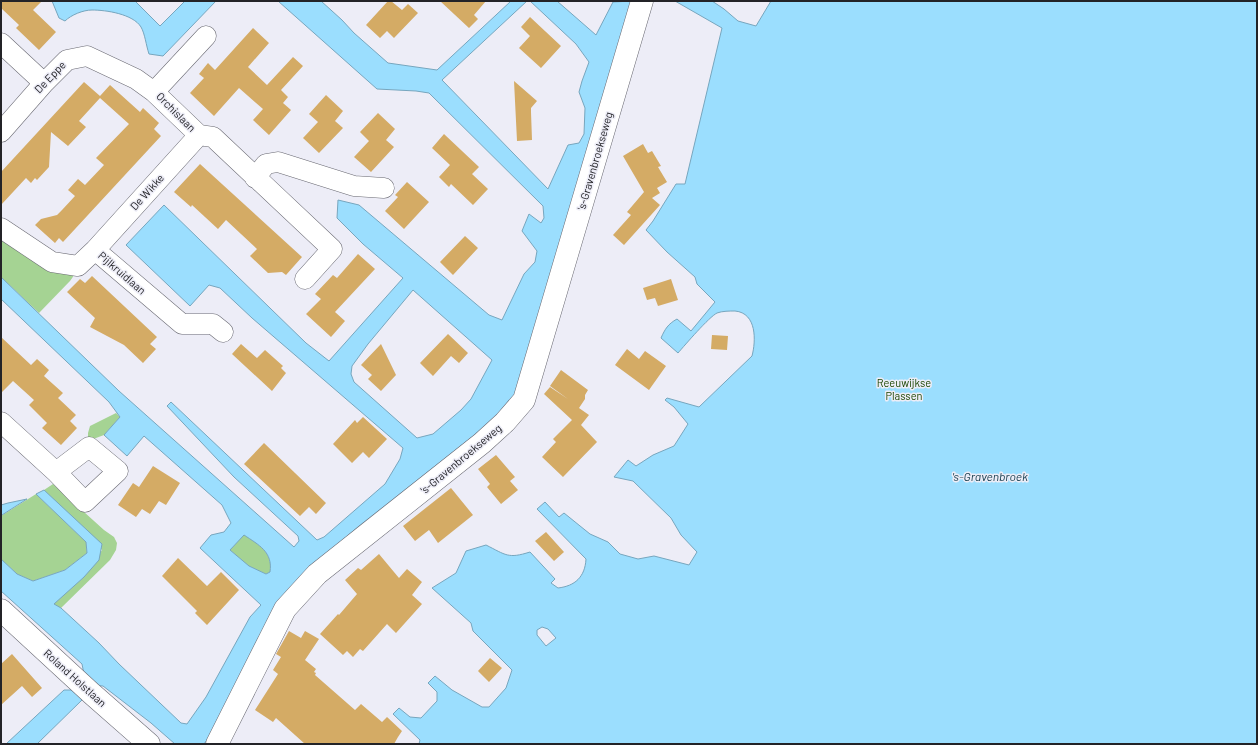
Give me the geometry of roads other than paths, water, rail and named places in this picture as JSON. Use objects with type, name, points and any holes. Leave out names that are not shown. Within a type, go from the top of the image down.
[{"type":"street","name":"'s-Gravenbroekseweg","points":[[217,744],[285,609],[317,574],[482,443],[505,422],[524,400],[642,1]]},
{"type":"street","name":"Orchislaan","points":[[206,36],[154,92],[199,136],[213,137],[332,249],[305,279]]},
{"type":"street","points":[[1,43],[44,83]]},
{"type":"street","name":"De Eppe","points":[[1,132],[44,83],[67,60],[87,56],[136,79],[154,92]]},
{"type":"street","name":"De Wikke","points":[[95,250],[199,136]]},
{"type":"street","points":[[255,178],[266,164],[278,162],[354,186],[384,188]]},
{"type":"street","name":"Pijlkruidlaan","points":[[1,228],[52,262],[78,266],[95,250],[182,324],[213,324],[223,332]]},
{"type":"street","points":[[1,422],[56,472]]},
{"type":"street","name":"Roland Holstlaan","points":[[4,620],[149,744]]},
{"type":"water","points":[[52,1],[135,1],[160,26],[185,1],[216,1],[163,56],[149,54],[141,27],[126,16],[112,12],[92,10],[77,13],[65,21],[59,18]]},
{"type":"water","points":[[278,1],[321,1],[388,63],[437,70],[511,1],[527,1],[442,80],[548,189],[568,145],[579,143],[584,134],[585,108],[579,92],[589,62],[576,44],[530,1],[557,1],[596,35],[613,2],[632,1],[522,384],[510,407],[359,526],[312,566],[284,598],[258,638],[209,737],[204,744],[175,744],[151,723],[103,686],[92,685],[81,696],[82,700],[37,744],[6,744],[64,690],[75,690],[85,679],[82,664],[1,591],[1,559],[17,574],[33,581],[65,570],[87,553],[86,542],[36,494],[44,490],[102,544],[99,560],[84,577],[54,604],[61,608],[99,643],[181,723],[187,724],[206,697],[250,617],[261,605],[200,548],[211,535],[224,532],[231,523],[222,505],[144,436],[127,456],[104,435],[120,417],[109,402],[1,299],[1,277],[119,391],[294,547],[299,541],[298,536],[234,477],[167,406],[171,402],[317,540],[324,537],[385,484],[400,459],[403,448],[252,318],[220,288],[209,285],[190,306],[126,245],[164,205],[306,343],[329,361],[403,278],[363,244],[337,218],[338,200],[359,205],[489,315],[502,320],[524,274],[535,262],[537,251],[522,231],[529,214],[541,223],[544,218],[543,206],[429,93],[377,89]],"holes":[[[413,290],[492,360],[471,399],[461,410],[433,434],[417,438],[354,382],[351,374],[352,366],[368,344]],[[244,535],[260,546],[267,554],[270,572],[266,574],[249,566],[230,550]]]},
{"type":"water","name":"'s-Gravenbroek","points":[[675,1],[712,1],[738,21],[756,26],[771,1],[1257,1],[1257,744],[419,744],[420,740],[393,714],[399,708],[410,717],[421,718],[437,701],[437,692],[428,683],[435,676],[452,690],[482,707],[489,707],[506,688],[512,670],[473,631],[471,623],[432,588],[456,573],[466,551],[486,545],[507,555],[517,555],[530,552],[555,579],[551,583],[558,588],[574,583],[578,580],[584,571],[586,559],[537,509],[545,502],[559,517],[564,513],[590,534],[608,542],[620,554],[638,559],[654,556],[689,565],[697,552],[681,535],[671,518],[633,481],[614,477],[628,460],[636,466],[653,455],[674,446],[688,424],[674,407],[665,400],[667,398],[699,407],[752,356],[754,336],[751,322],[748,317],[735,311],[717,313],[678,353],[661,338],[667,327],[677,319],[691,331],[715,302],[697,284],[695,277],[667,252],[646,230],[676,184],[685,184],[722,28]],"holes":[[[542,627],[548,629],[556,638],[546,646],[537,635],[537,630]]]},
{"type":"water","points":[[27,499],[1,516],[1,505]]},
{"type":"park label","name":"Reeuwijkse Plassen","points":[[904,389]]}]
